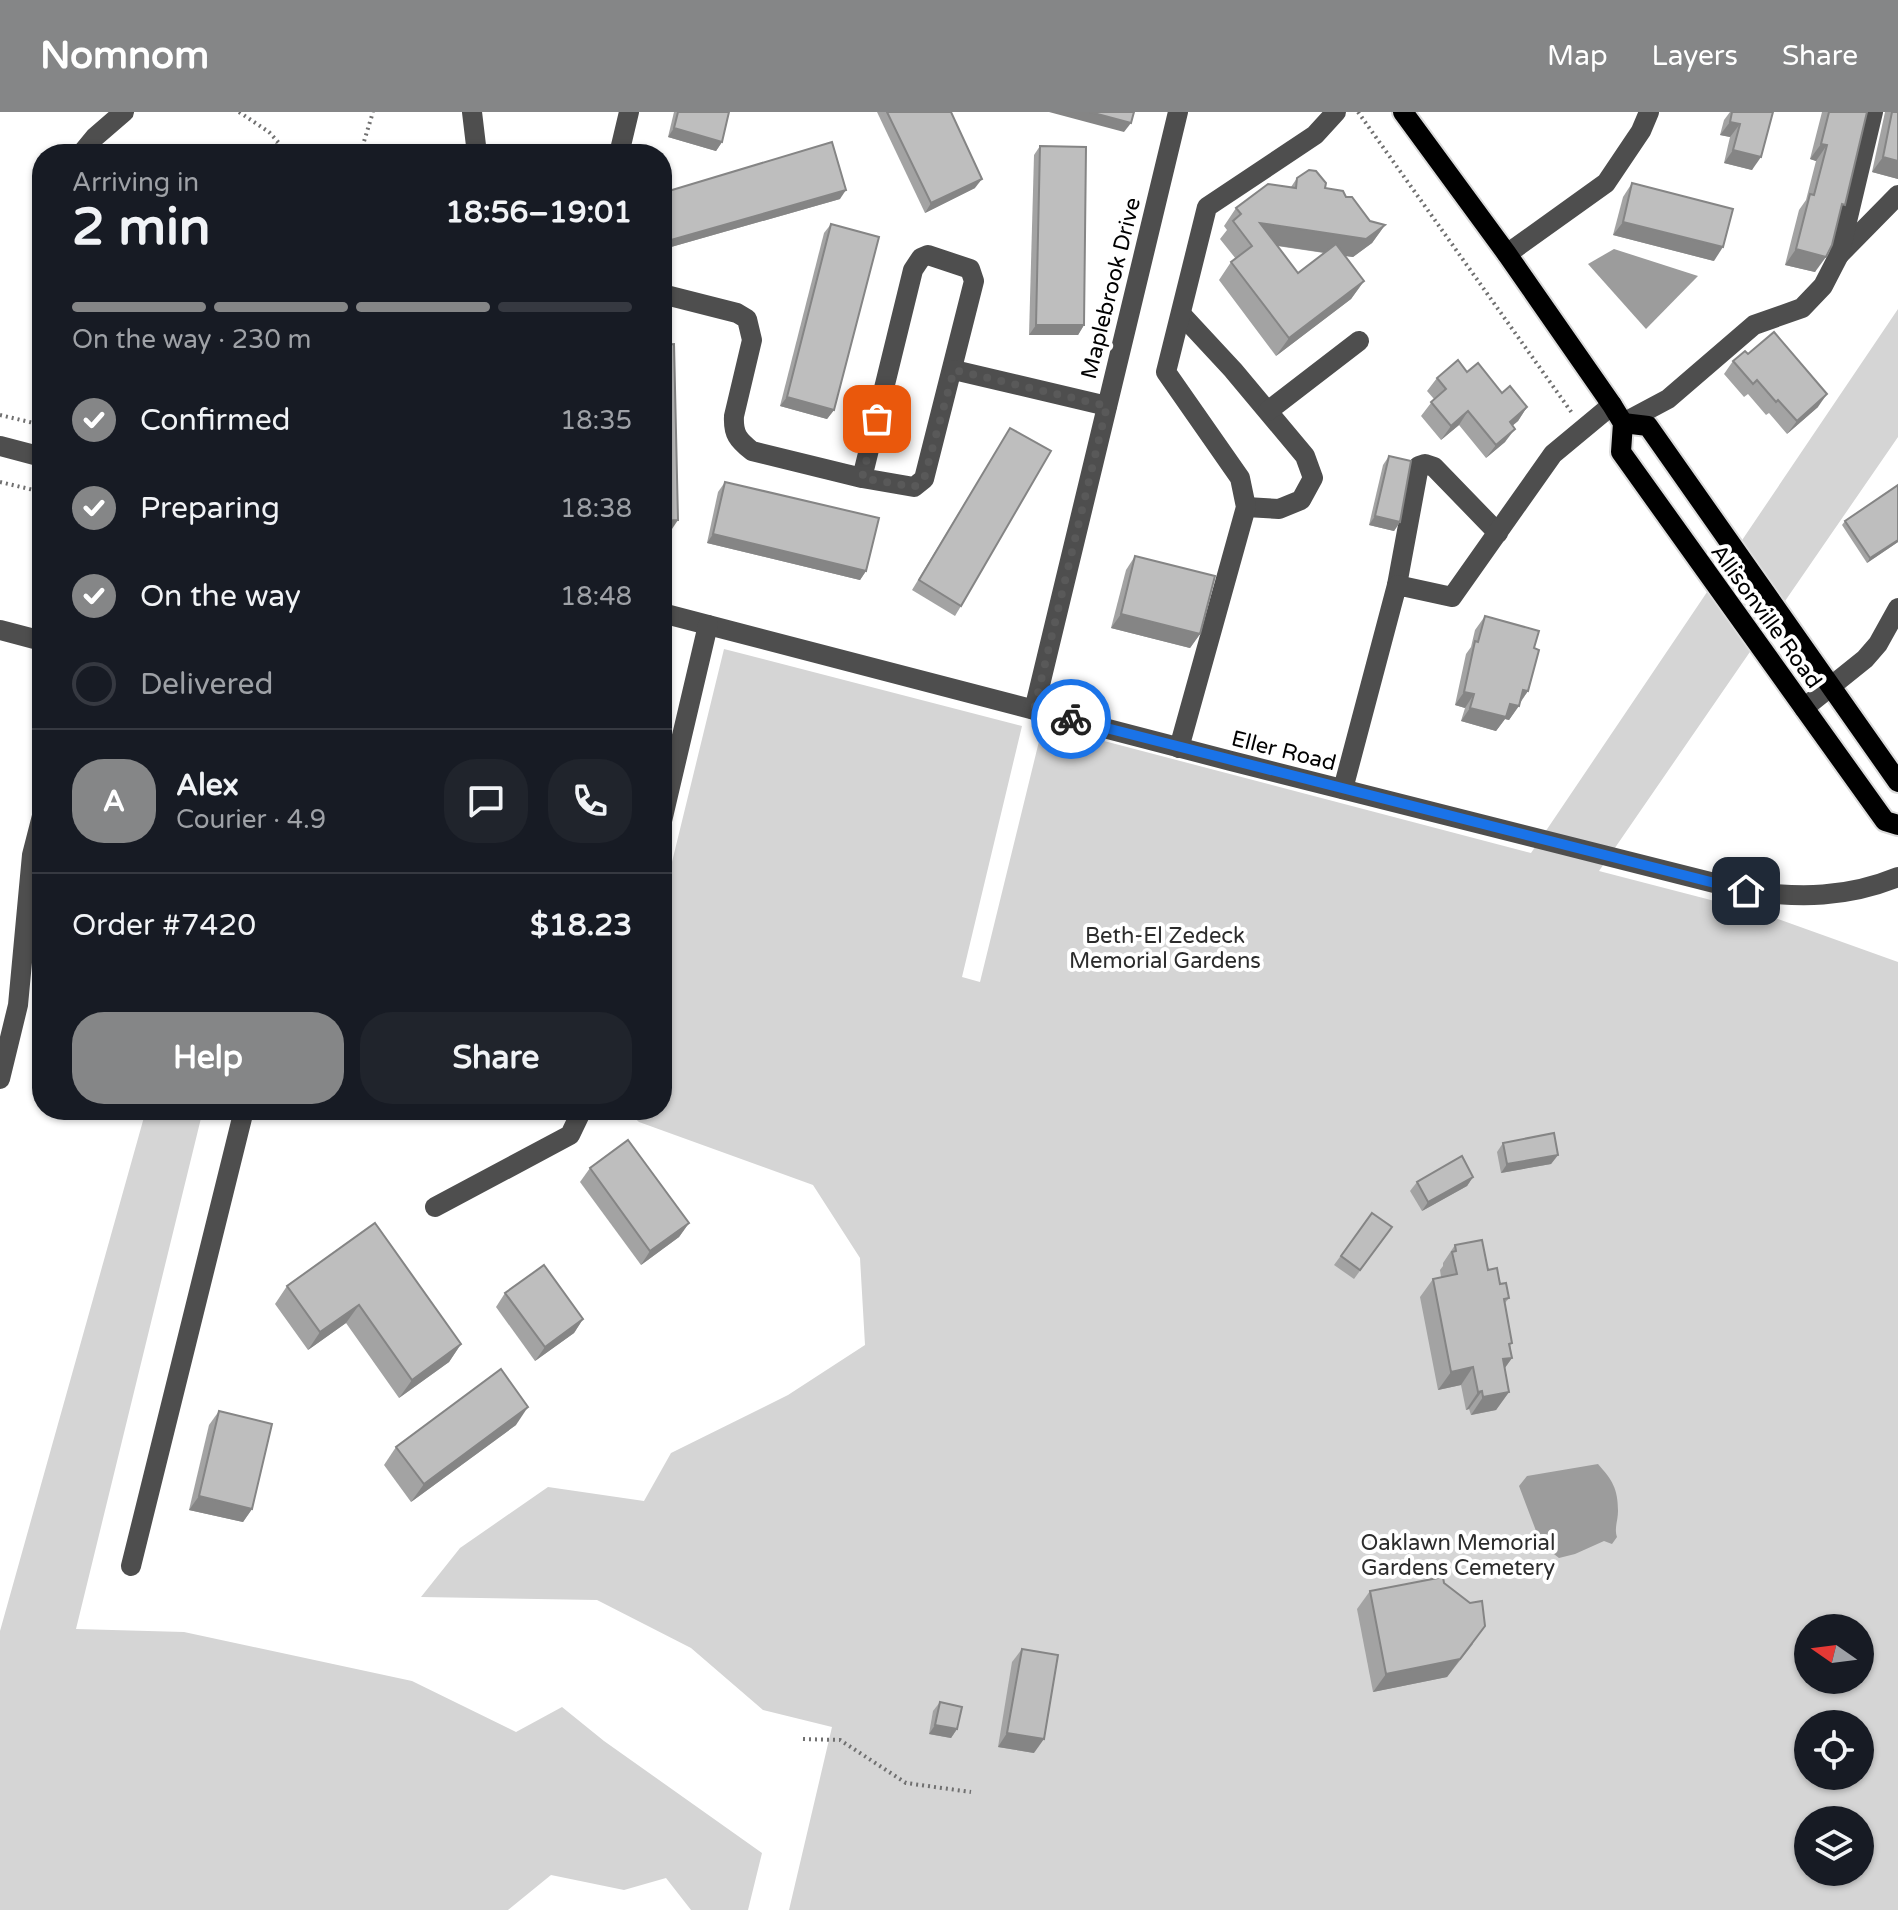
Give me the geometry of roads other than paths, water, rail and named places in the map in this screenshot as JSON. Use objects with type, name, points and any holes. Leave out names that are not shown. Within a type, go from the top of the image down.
[{"type":"main road","name":"Allisonville Road","points":[[1403,112],[1507,254],[1617,414],[1621,452],[1885,821],[1898,825]]},
{"type":"main road","name":"Allisonville Road","points":[[1617,414],[1648,426],[1898,782]]},
{"type":"street","points":[[89,144],[124,112]]},
{"type":"street","points":[[472,112],[476,144]]},
{"type":"street","points":[[621,144],[629,112]]},
{"type":"street","name":"Maplebrook Drive","points":[[1034,710],[1178,112]]},
{"type":"street","points":[[1179,748],[1246,507],[1240,478],[1166,372],[1207,207],[1315,135],[1336,112]]},
{"type":"street","points":[[1507,254],[1606,183],[1641,131],[1649,112]]},
{"type":"street","points":[[1397,585],[1452,597],[1553,454],[1617,414],[1668,399],[1754,325],[1802,308],[1823,286],[1839,255],[1873,112]]},
{"type":"street","points":[[1839,255],[1898,195]]},
{"type":"street","points":[[672,297],[737,313],[747,319],[752,340],[733,429],[739,441],[752,451],[862,478],[914,487],[921,484],[930,461],[954,370],[974,281],[970,269],[928,255],[921,258],[913,270],[862,478]]},
{"type":"street","points":[[1181,314],[1305,456],[1313,478],[1301,500],[1279,509],[1246,507]]},
{"type":"street","points":[[1268,411],[1359,341]]},
{"type":"street","points":[[954,370],[1107,406]]},
{"type":"street","points":[[0,446],[32,454]]},
{"type":"street","points":[[1343,789],[1397,585],[1419,466],[1434,467],[1498,533]]},
{"type":"street","points":[[1804,708],[1865,659],[1878,644],[1898,608]]},
{"type":"street","name":"Eller Road","points":[[672,616],[1746,891],[1793,895],[1844,894],[1898,877]]},
{"type":"street","points":[[672,778],[708,625]]},
{"type":"street","points":[[0,630],[32,638]]},
{"type":"street","points":[[0,1079],[18,1005],[32,855]]},
{"type":"street","points":[[131,1566],[242,1120]]},
{"type":"street","points":[[435,1207],[570,1135],[577,1120]]},
{"type":"park label","name":"Beth-El Zedeck Memorial Gardens","points":[[1165,948]]},
{"type":"park label","name":"Oaklawn Memorial Gardens Cemetery","points":[[1458,1554]]}]
